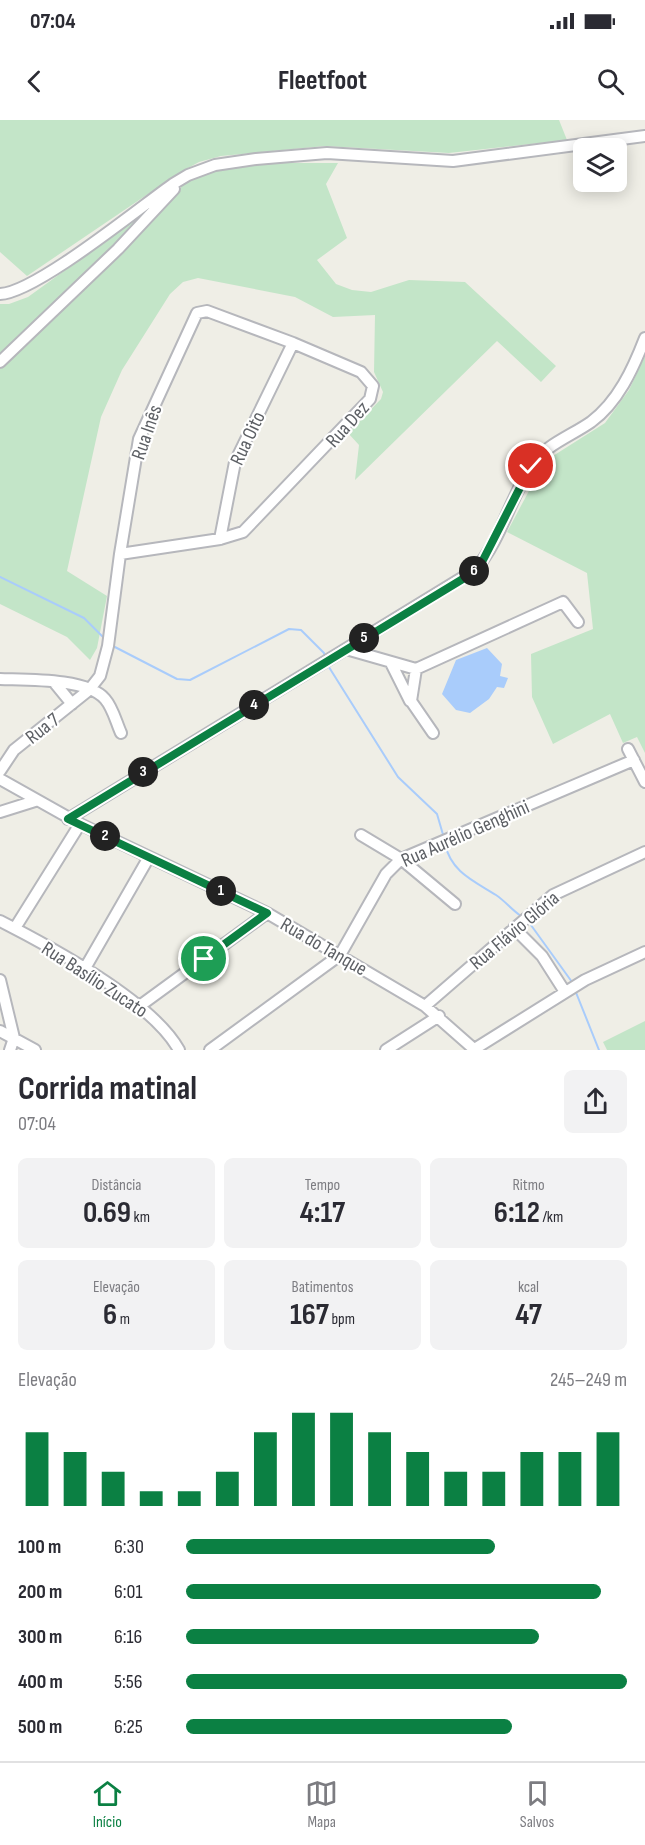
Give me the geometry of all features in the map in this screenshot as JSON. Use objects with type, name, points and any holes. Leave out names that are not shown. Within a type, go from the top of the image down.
[{"type":"street","points":[[0,294],[22,288],[48,273],[188,175],[215,165],[327,153],[453,161],[645,136]]},
{"type":"street","points":[[0,363],[110,257],[188,175]]},
{"type":"street","name":"Rua Dez","points":[[195,316],[201,311],[207,312],[293,343],[367,376],[373,386],[370,399],[251,526],[236,535],[220,539]]},
{"type":"street","name":"Rua Inês","points":[[89,690],[100,676],[106,658],[139,439],[195,316]]},
{"type":"street","points":[[68,819],[475,570],[488,551],[531,466],[543,452],[588,424],[604,410],[630,372],[645,338]]},
{"type":"street","name":"Rua Oito","points":[[220,539],[235,462],[293,343]]},
{"type":"street","points":[[120,554],[220,539]]},
{"type":"street","points":[[346,649],[416,669],[563,602],[578,622]]},
{"type":"street","points":[[391,663],[411,701],[433,733]]},
{"type":"street","points":[[411,701],[416,669]]},
{"type":"street","points":[[0,679],[69,683],[89,690],[106,700],[121,733]]},
{"type":"street","points":[[54,682],[72,704]]},
{"type":"street","name":"Rua 7","points":[[0,771],[19,746],[89,690]]},
{"type":"street","points":[[628,749],[645,782]]},
{"type":"street","name":"Rua Aurélio Genghini","points":[[340,955],[386,874],[401,859],[634,760]]},
{"type":"street","name":"Rua do Tanque","points":[[0,779],[68,819],[267,913],[425,1006],[439,1016],[474,1050]]},
{"type":"street","points":[[0,812],[35,801]]},
{"type":"street","points":[[15,928],[80,825]]},
{"type":"street","points":[[361,835],[401,859],[456,904]]},
{"type":"street","name":"Rua Flávio Glória","points":[[425,1006],[558,891],[645,852]]},
{"type":"street","points":[[84,970],[149,857]]},
{"type":"street","points":[[141,1005],[267,913]]},
{"type":"street","name":"Rua Basílio Zucato","points":[[0,921],[141,1005],[162,1026],[178,1050]]},
{"type":"street","points":[[515,928],[542,956],[567,991]]},
{"type":"street","points":[[474,1050],[585,980],[645,952]]},
{"type":"street","points":[[210,1050],[340,955]]},
{"type":"street","points":[[0,980],[14,1038],[10,1050]]},
{"type":"street","points":[[386,1050],[439,1016]]},
{"type":"street","points":[[0,1031],[35,1050]]},
{"type":"green space","points":[[0,120],[559,120],[567,140],[449,153],[325,146],[221,156],[199,162],[179,173],[27,276],[0,252]]},
{"type":"green space","points":[[274,163],[338,163],[326,184],[347,238],[317,260],[336,284],[352,290],[371,292],[409,280],[465,282],[556,366],[541,382],[497,341],[355,480],[359,445],[348,433],[381,399],[383,392],[374,372],[375,315],[333,317],[295,297],[198,278],[183,282],[170,294],[122,370],[101,417],[67,571],[107,596],[97,648],[90,660],[67,637],[0,604],[0,369],[137,235],[184,184],[205,173]]},
{"type":"green space","points":[[154,206],[110,253],[0,356],[0,304],[9,304],[28,297]]},
{"type":"green space","points":[[645,356],[645,753],[637,737],[623,743],[610,714],[553,744],[532,697],[531,654],[593,629],[587,573],[507,532],[545,461],[605,423],[629,390]]},
{"type":"green space","points":[[645,1021],[645,1050],[607,1050],[603,1042]]},
{"type":"water","points":[[487,648],[502,664],[500,676],[508,678],[504,688],[497,687],[489,699],[470,713],[456,710],[442,694],[456,660]]},
{"type":"waterway","points":[[0,577],[84,618],[105,639]]},
{"type":"waterway","points":[[111,645],[177,679],[190,680],[289,629],[301,630],[324,653],[325,659]]},
{"type":"waterway","points":[[327,664],[398,777],[437,814],[444,838]]},
{"type":"waterway","points":[[445,844],[452,862],[464,875],[499,897],[521,916]]},
{"type":"waterway","points":[[528,921],[572,982]]},
{"type":"waterway","points":[[575,990],[599,1050]]},
{"type":"route","points":[[204,959],[267,913],[68,819],[466,577],[482,562],[531,466]]}]
